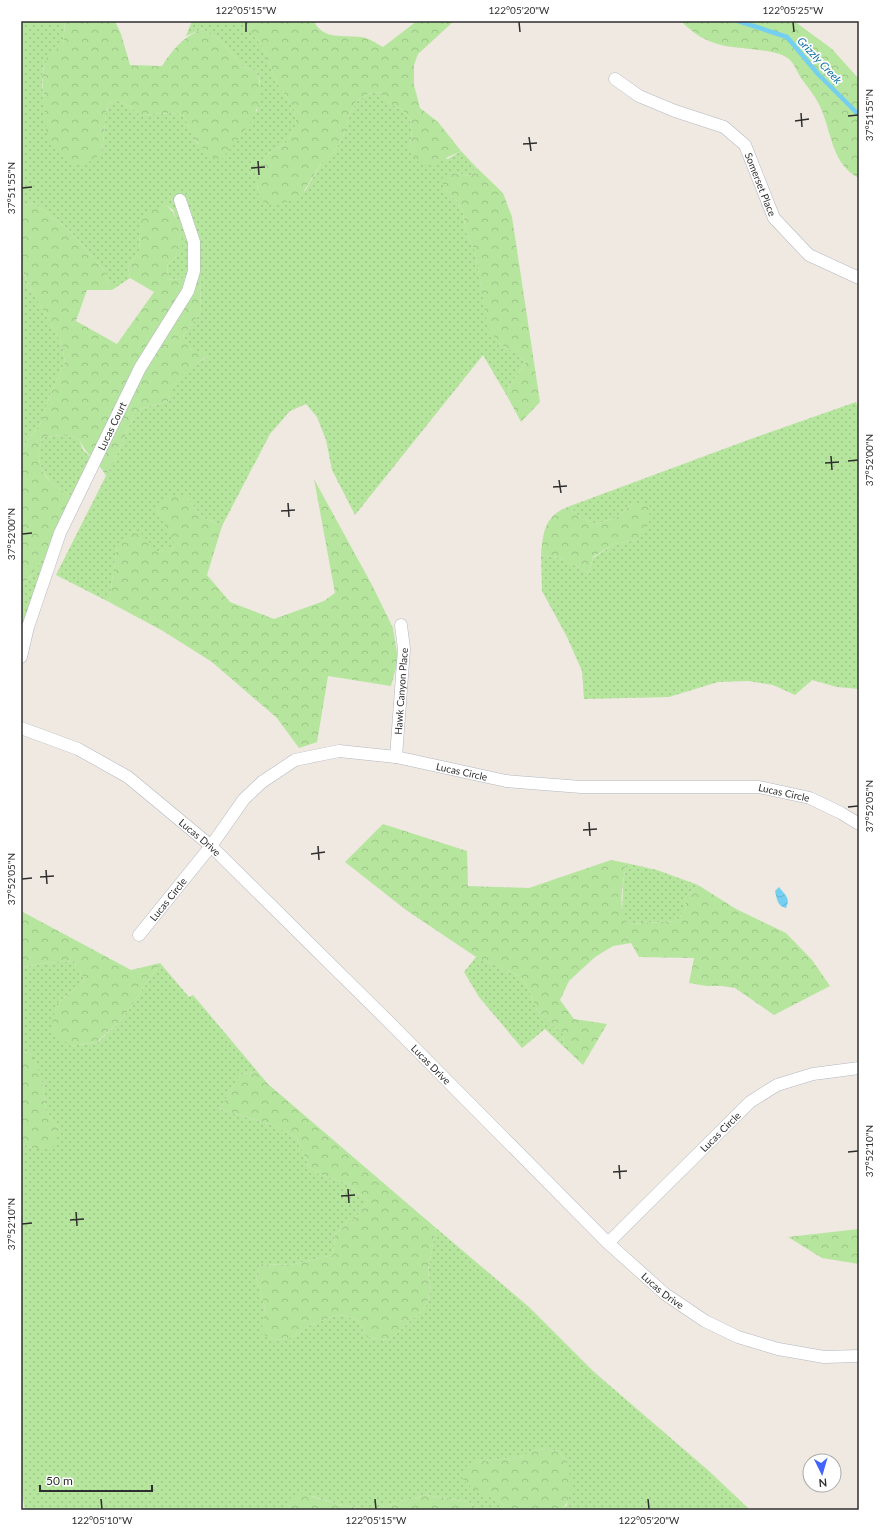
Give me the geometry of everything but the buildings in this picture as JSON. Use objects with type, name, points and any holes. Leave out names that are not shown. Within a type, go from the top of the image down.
[{"type":"street","name":"Somerset Place","points":[[615,79],[639,96],[724,127],[745,145],[774,218],[809,255],[859,278]]},
{"type":"street","name":"Lucas Court","points":[[21,657],[28,627],[60,533],[140,368],[188,291],[194,272],[194,242],[180,200]]},
{"type":"street","name":"Hawk Canyon Place","points":[[396,756],[404,649],[401,625]]},
{"type":"street","name":"Lucas Drive","points":[[21,728],[78,749],[128,777],[211,846],[388,1020],[608,1243],[666,1294],[704,1321],[738,1337],[778,1349],[824,1357],[859,1356]]},
{"type":"street","name":"Lucas Circle","points":[[138,935],[211,846],[244,799],[262,782],[295,760],[339,751],[396,756],[506,781],[573,786],[759,787],[810,798],[841,813],[859,824]]},
{"type":"street","name":"Lucas Circle","points":[[608,1243],[750,1102],[777,1085],[791,1080],[813,1074],[859,1068]]},
{"type":"green space","points":[[21,21],[65,21],[63,44],[49,58],[43,72],[42,87],[45,107],[102,152],[107,105],[117,100],[132,108],[140,115],[171,113],[183,115],[198,144],[257,111],[260,82],[256,71],[243,67],[221,41],[202,29],[186,36],[192,21],[242,22],[262,46],[277,83],[294,108],[296,125],[287,142],[266,155],[257,186],[259,195],[305,191],[322,162],[334,152],[343,137],[349,116],[356,102],[368,94],[380,92],[390,104],[402,109],[410,119],[412,132],[409,150],[448,159],[461,151],[476,167],[470,176],[454,173],[444,189],[458,202],[463,213],[466,232],[475,251],[484,304],[499,343],[526,362],[510,385],[507,396],[483,355],[355,515],[332,470],[326,440],[317,417],[306,404],[290,411],[270,434],[222,526],[204,518],[184,495],[157,510],[177,547],[157,552],[117,546],[109,602],[56,575],[121,446],[136,410],[168,401],[171,392],[182,374],[193,365],[208,357],[189,348],[183,336],[201,312],[200,277],[168,280],[167,265],[176,257],[181,231],[173,210],[166,205],[140,231],[139,251],[128,267],[130,278],[112,290],[104,270],[70,231],[34,203],[21,207]]},
{"type":"green space","points":[[65,21],[115,21],[121,34],[130,65],[162,66],[179,44],[195,32],[202,29],[221,41],[243,67],[256,71],[260,84],[260,96],[252,119],[221,160],[213,157],[202,148],[183,115],[171,113],[140,115],[132,108],[117,100],[107,105],[102,152],[92,161],[77,165],[65,158],[53,147],[46,131],[42,74],[48,55],[63,44]]},
{"type":"green space","points":[[240,21],[314,21],[322,31],[328,34],[364,38],[383,47],[417,21],[454,21],[418,54],[414,65],[414,85],[420,108],[438,122],[461,151],[431,165],[420,164],[409,150],[412,132],[410,119],[402,109],[390,104],[380,92],[368,94],[356,102],[349,116],[343,137],[334,152],[322,162],[299,199],[270,205],[265,204],[259,195],[257,186],[260,173],[266,155],[287,142],[296,125],[294,108],[277,83],[262,46]]},
{"type":"green space","points":[[681,21],[794,21],[832,49],[859,79],[859,178],[844,166],[839,158],[834,149],[820,106],[790,60],[785,56],[778,54],[725,46],[706,40],[696,34]]},
{"type":"green space","points":[[476,167],[503,193],[512,217],[540,402],[521,422],[507,396],[510,385],[526,362],[499,343],[488,329],[475,251],[466,232],[463,213],[458,202],[444,189],[442,178],[454,173],[470,176]]},
{"type":"green space","points":[[34,203],[70,231],[104,270],[112,290],[87,290],[76,321],[117,344],[154,292],[130,278],[128,267],[139,251],[140,231],[144,212],[166,205],[173,212],[181,228],[183,240],[180,251],[167,265],[168,280],[200,277],[201,312],[183,336],[189,348],[209,356],[188,369],[183,374],[175,385],[168,401],[136,410],[121,446],[106,476],[79,439],[63,435],[44,437],[39,449],[41,468],[53,484],[72,496],[44,556],[30,577],[21,587],[21,449],[41,423],[51,392],[65,362],[62,344],[26,280],[21,265],[21,207]]},
{"type":"green space","points":[[21,265],[26,280],[62,344],[65,362],[51,392],[41,423],[21,449]]},
{"type":"green space","points":[[856,402],[859,410],[859,689],[837,687],[812,680],[795,695],[773,685],[748,681],[718,682],[669,697],[584,699],[582,671],[567,637],[542,591],[541,555],[563,559],[589,573],[593,558],[614,544],[636,540],[633,503],[617,517],[596,524],[578,516],[570,506]]},
{"type":"green space","points":[[63,435],[79,439],[83,450],[92,458],[72,496],[57,487],[48,479],[41,467],[39,455],[39,449],[44,437]]},
{"type":"green space","points":[[314,479],[372,585],[393,628],[398,660],[391,686],[328,676],[317,742],[299,748],[277,718],[212,662],[163,631],[109,602],[117,546],[130,534],[141,533],[157,552],[176,547],[157,510],[169,496],[184,495],[204,518],[222,526],[207,575],[230,602],[274,619],[324,601],[335,593]]},
{"type":"green space","points":[[633,503],[650,506],[649,524],[636,540],[614,544],[593,557],[589,573],[563,559],[541,555],[544,531],[550,519],[562,510],[570,506],[578,516],[596,524],[617,517]]},
{"type":"green space","points":[[52,537],[30,611],[21,633],[21,587],[39,564]]},
{"type":"green space","points":[[383,824],[467,851],[468,886],[529,888],[611,860],[626,863],[622,895],[622,910],[624,918],[628,924],[677,921],[685,910],[686,897],[698,885],[736,909],[786,933],[812,960],[830,986],[774,1015],[735,988],[689,983],[694,958],[639,957],[631,943],[613,946],[595,957],[569,981],[560,1000],[574,1019],[607,1024],[583,1065],[563,1046],[564,1035],[537,1010],[528,988],[519,976],[476,957],[406,910],[345,862]]},
{"type":"green space","points":[[626,863],[657,870],[698,885],[686,897],[685,910],[677,921],[628,924],[622,916],[623,885]]},
{"type":"green space","points":[[21,911],[131,970],[160,963],[123,1018],[97,1042],[71,1046],[51,1030],[56,1004],[85,981],[74,961],[43,963],[21,968]]},
{"type":"green space","points":[[476,957],[519,976],[528,988],[537,1010],[564,1035],[563,1046],[545,1029],[522,1048],[479,997],[464,972]]},
{"type":"green space","points":[[74,961],[85,981],[56,1004],[71,1046],[98,1042],[123,1018],[160,963],[189,997],[193,995],[257,1071],[240,1075],[220,1109],[275,1126],[297,1138],[309,1167],[319,1174],[348,1184],[368,1201],[357,1216],[335,1234],[333,1255],[290,1265],[260,1264],[256,1277],[265,1308],[262,1334],[277,1340],[293,1337],[310,1325],[340,1314],[357,1320],[368,1338],[389,1340],[425,1308],[431,1290],[428,1270],[436,1228],[529,1307],[594,1372],[709,1471],[750,1510],[561,1510],[567,1505],[568,1498],[569,1476],[566,1463],[558,1451],[539,1449],[520,1457],[475,1462],[487,1495],[502,1503],[505,1510],[480,1510],[469,1502],[425,1495],[370,1510],[338,1504],[312,1496],[289,1506],[291,1510],[25,1510],[21,1488],[21,1143],[34,1149],[60,1132],[46,1110],[42,1081],[30,1052],[21,1053],[21,968],[43,963]]},
{"type":"green space","points":[[30,1052],[42,1081],[46,1110],[60,1132],[53,1147],[34,1149],[21,1143],[21,1053]]},
{"type":"green space","points":[[257,1071],[268,1084],[436,1228],[428,1270],[431,1290],[425,1308],[389,1340],[368,1338],[357,1320],[340,1314],[310,1325],[293,1337],[277,1340],[261,1334],[265,1308],[256,1277],[260,1264],[290,1265],[333,1255],[335,1234],[357,1216],[368,1201],[348,1184],[319,1174],[309,1167],[297,1138],[275,1126],[220,1109],[240,1075]]},
{"type":"green space","points":[[859,1229],[859,1264],[822,1258],[788,1237]]},
{"type":"green space","points":[[539,1449],[558,1451],[567,1464],[571,1480],[571,1489],[566,1504],[561,1510],[505,1510],[502,1503],[471,1487],[462,1478],[464,1468],[475,1462],[520,1457]]},
{"type":"green space","points":[[300,1493],[338,1504],[370,1510],[291,1510],[289,1506],[290,1498]]},
{"type":"green space","points":[[425,1495],[469,1502],[480,1510],[370,1510]]},
{"type":"water","points":[[779,887],[788,899],[786,908],[779,904],[777,899],[775,891]]},
{"type":"waterway","name":"Grizzly Creek","points":[[738,21],[787,37],[818,74],[859,115]]}]
